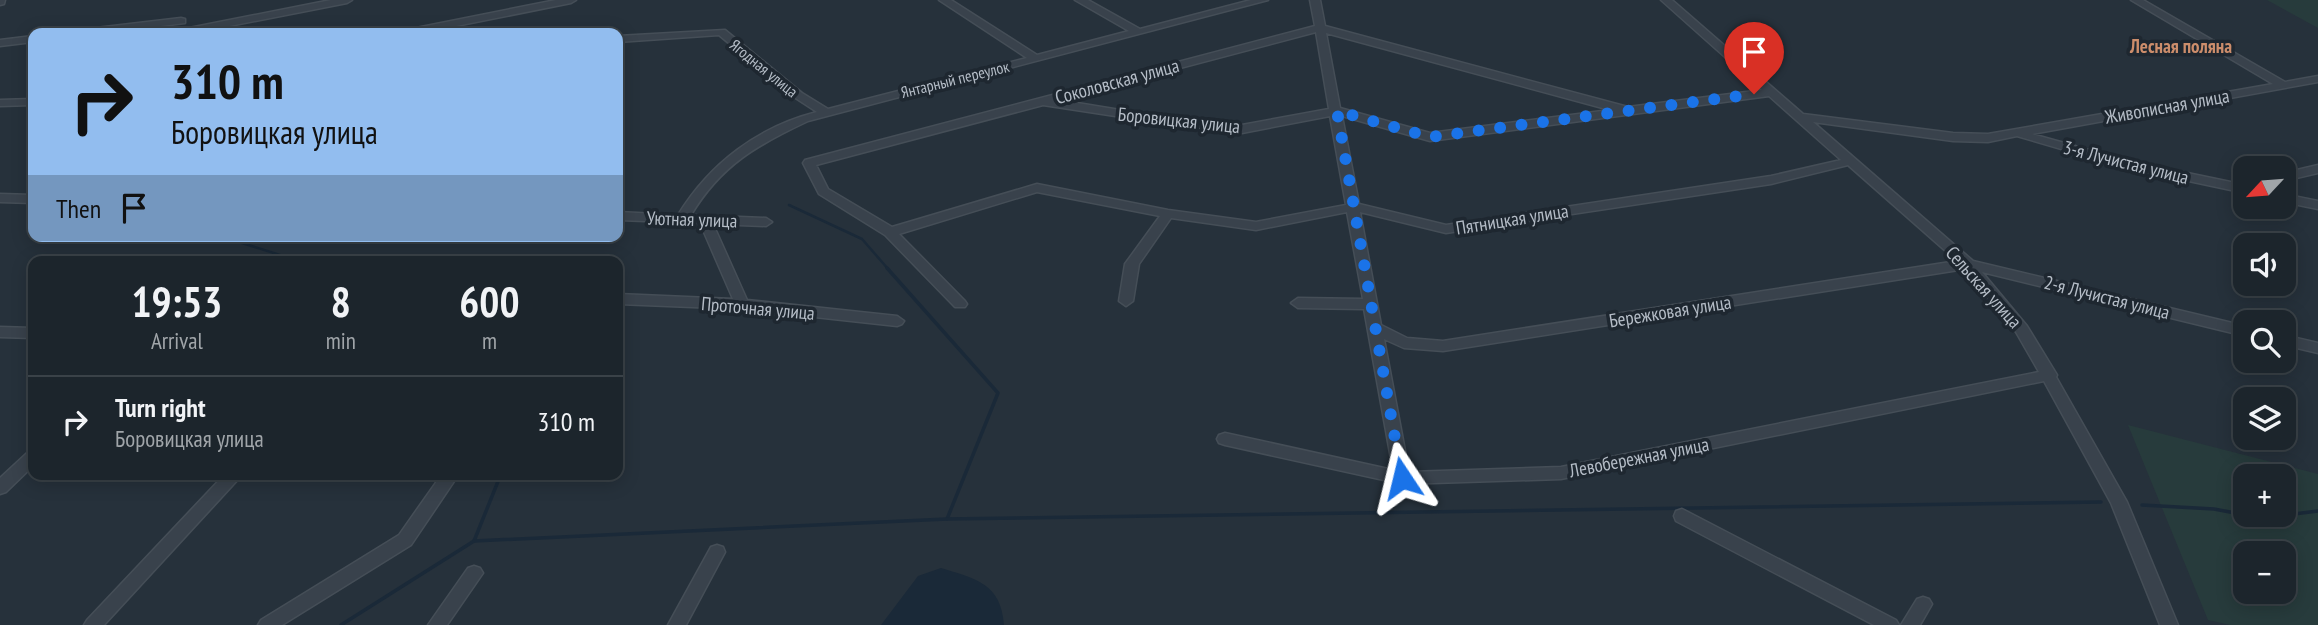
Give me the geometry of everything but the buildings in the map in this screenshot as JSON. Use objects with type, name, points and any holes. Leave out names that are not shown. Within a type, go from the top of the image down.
[{"type":"street","points":[[204,28],[347,0]]},
{"type":"street","points":[[431,28],[571,0]]},
{"type":"street","points":[[944,0],[1034,58]]},
{"type":"street","points":[[1080,0],[1138,32]]},
{"type":"street","name":"Янтарный переулок","points":[[682,219],[701,186],[726,161],[755,142],[825,112],[1263,0]]},
{"type":"street","points":[[1315,0],[1402,478]]},
{"type":"street","name":"Сельская улица","points":[[1666,0],[1968,264],[2022,329],[2119,502],[2169,625]]},
{"type":"street","points":[[2136,0],[2283,85]]},
{"type":"street","points":[[122,28],[181,21]]},
{"type":"street","name":"Соколовская улица","points":[[960,304],[890,232],[823,191],[809,163],[1320,28],[1628,111]]},
{"type":"street","name":"Ягодная улица","points":[[623,39],[721,32],[798,95],[825,112]]},
{"type":"street","points":[[0,43],[28,40]]},
{"type":"street","name":"Живописная улица","points":[[1800,117],[1953,137],[1989,138],[2318,79]]},
{"type":"street","name":"Боровицкая улица","points":[[1042,101],[1181,123],[1242,129],[1337,111],[1430,137],[1771,92]]},
{"type":"street","points":[[0,103],[28,102]]},
{"type":"street","name":"3-я Лучистая улица","points":[[2016,133],[2123,163],[2233,185]]},
{"type":"street","name":"Пятницкая улица","points":[[890,232],[1037,188],[1168,214],[1256,226],[1354,207],[1446,229],[1771,180],[1851,161]]},
{"type":"street","points":[[2296,174],[2318,169]]},
{"type":"street","points":[[0,198],[28,199]]},
{"type":"street","points":[[2296,200],[2318,205]]},
{"type":"street","points":[[1126,301],[1132,264],[1168,214]]},
{"type":"street","name":"Уютная улица","points":[[623,216],[766,222]]},
{"type":"street","points":[[705,220],[742,304]]},
{"type":"street","name":"Бережковая улица","points":[[1375,328],[1404,343],[1443,346],[1968,264]]},
{"type":"street","name":"2-я Лучистая улица","points":[[1968,264],[2233,328]]},
{"type":"street","name":"Проточная улица","points":[[623,299],[742,304],[897,321]]},
{"type":"street","points":[[1298,303],[1369,304]]},
{"type":"street","points":[[0,332],[28,333]]},
{"type":"street","points":[[2296,343],[2318,348]]},
{"type":"street","name":"Левобережная улица","points":[[1225,439],[1402,478],[1561,473],[2050,375]]},
{"type":"street","points":[[0,488],[28,462]]},
{"type":"street","points":[[93,625],[229,480]]},
{"type":"street","points":[[267,625],[405,540],[447,480]]},
{"type":"street","points":[[1682,516],[1889,625]]},
{"type":"street","points":[[677,625],[717,552]]},
{"type":"street","points":[[437,625],[474,573]]},
{"type":"street","points":[[1910,625],[1923,604]]},
{"type":"green space","points":[[2267,0],[2318,0],[2318,28]]},
{"type":"green space","points":[[2128,425],[2279,464],[2233,464],[2233,527],[2296,527],[2296,468],[2318,474],[2318,625],[2230,625],[2208,620]]},
{"type":"water","points":[[941,568],[985,585],[998,600],[1004,625],[881,625],[918,576]]},
{"type":"waterway","points":[[789,205],[862,239],[889,270]]},
{"type":"waterway","points":[[239,242],[283,256]]},
{"type":"waterway","points":[[887,268],[998,393],[947,519]]},
{"type":"waterway","points":[[474,541],[499,480]]},
{"type":"waterway","points":[[947,519],[2101,502]]},
{"type":"waterway","points":[[2142,505],[2214,509],[2262,518],[2318,511]]},
{"type":"waterway","points":[[474,541],[947,519]]},
{"type":"waterway","points":[[341,625],[474,541]]},
{"type":"district","name":"Лесная поляна","points":[[2181,46]]},
{"type":"route","points":[[1402,478],[1369,304],[1337,111],[1430,137],[1754,94]]}]
